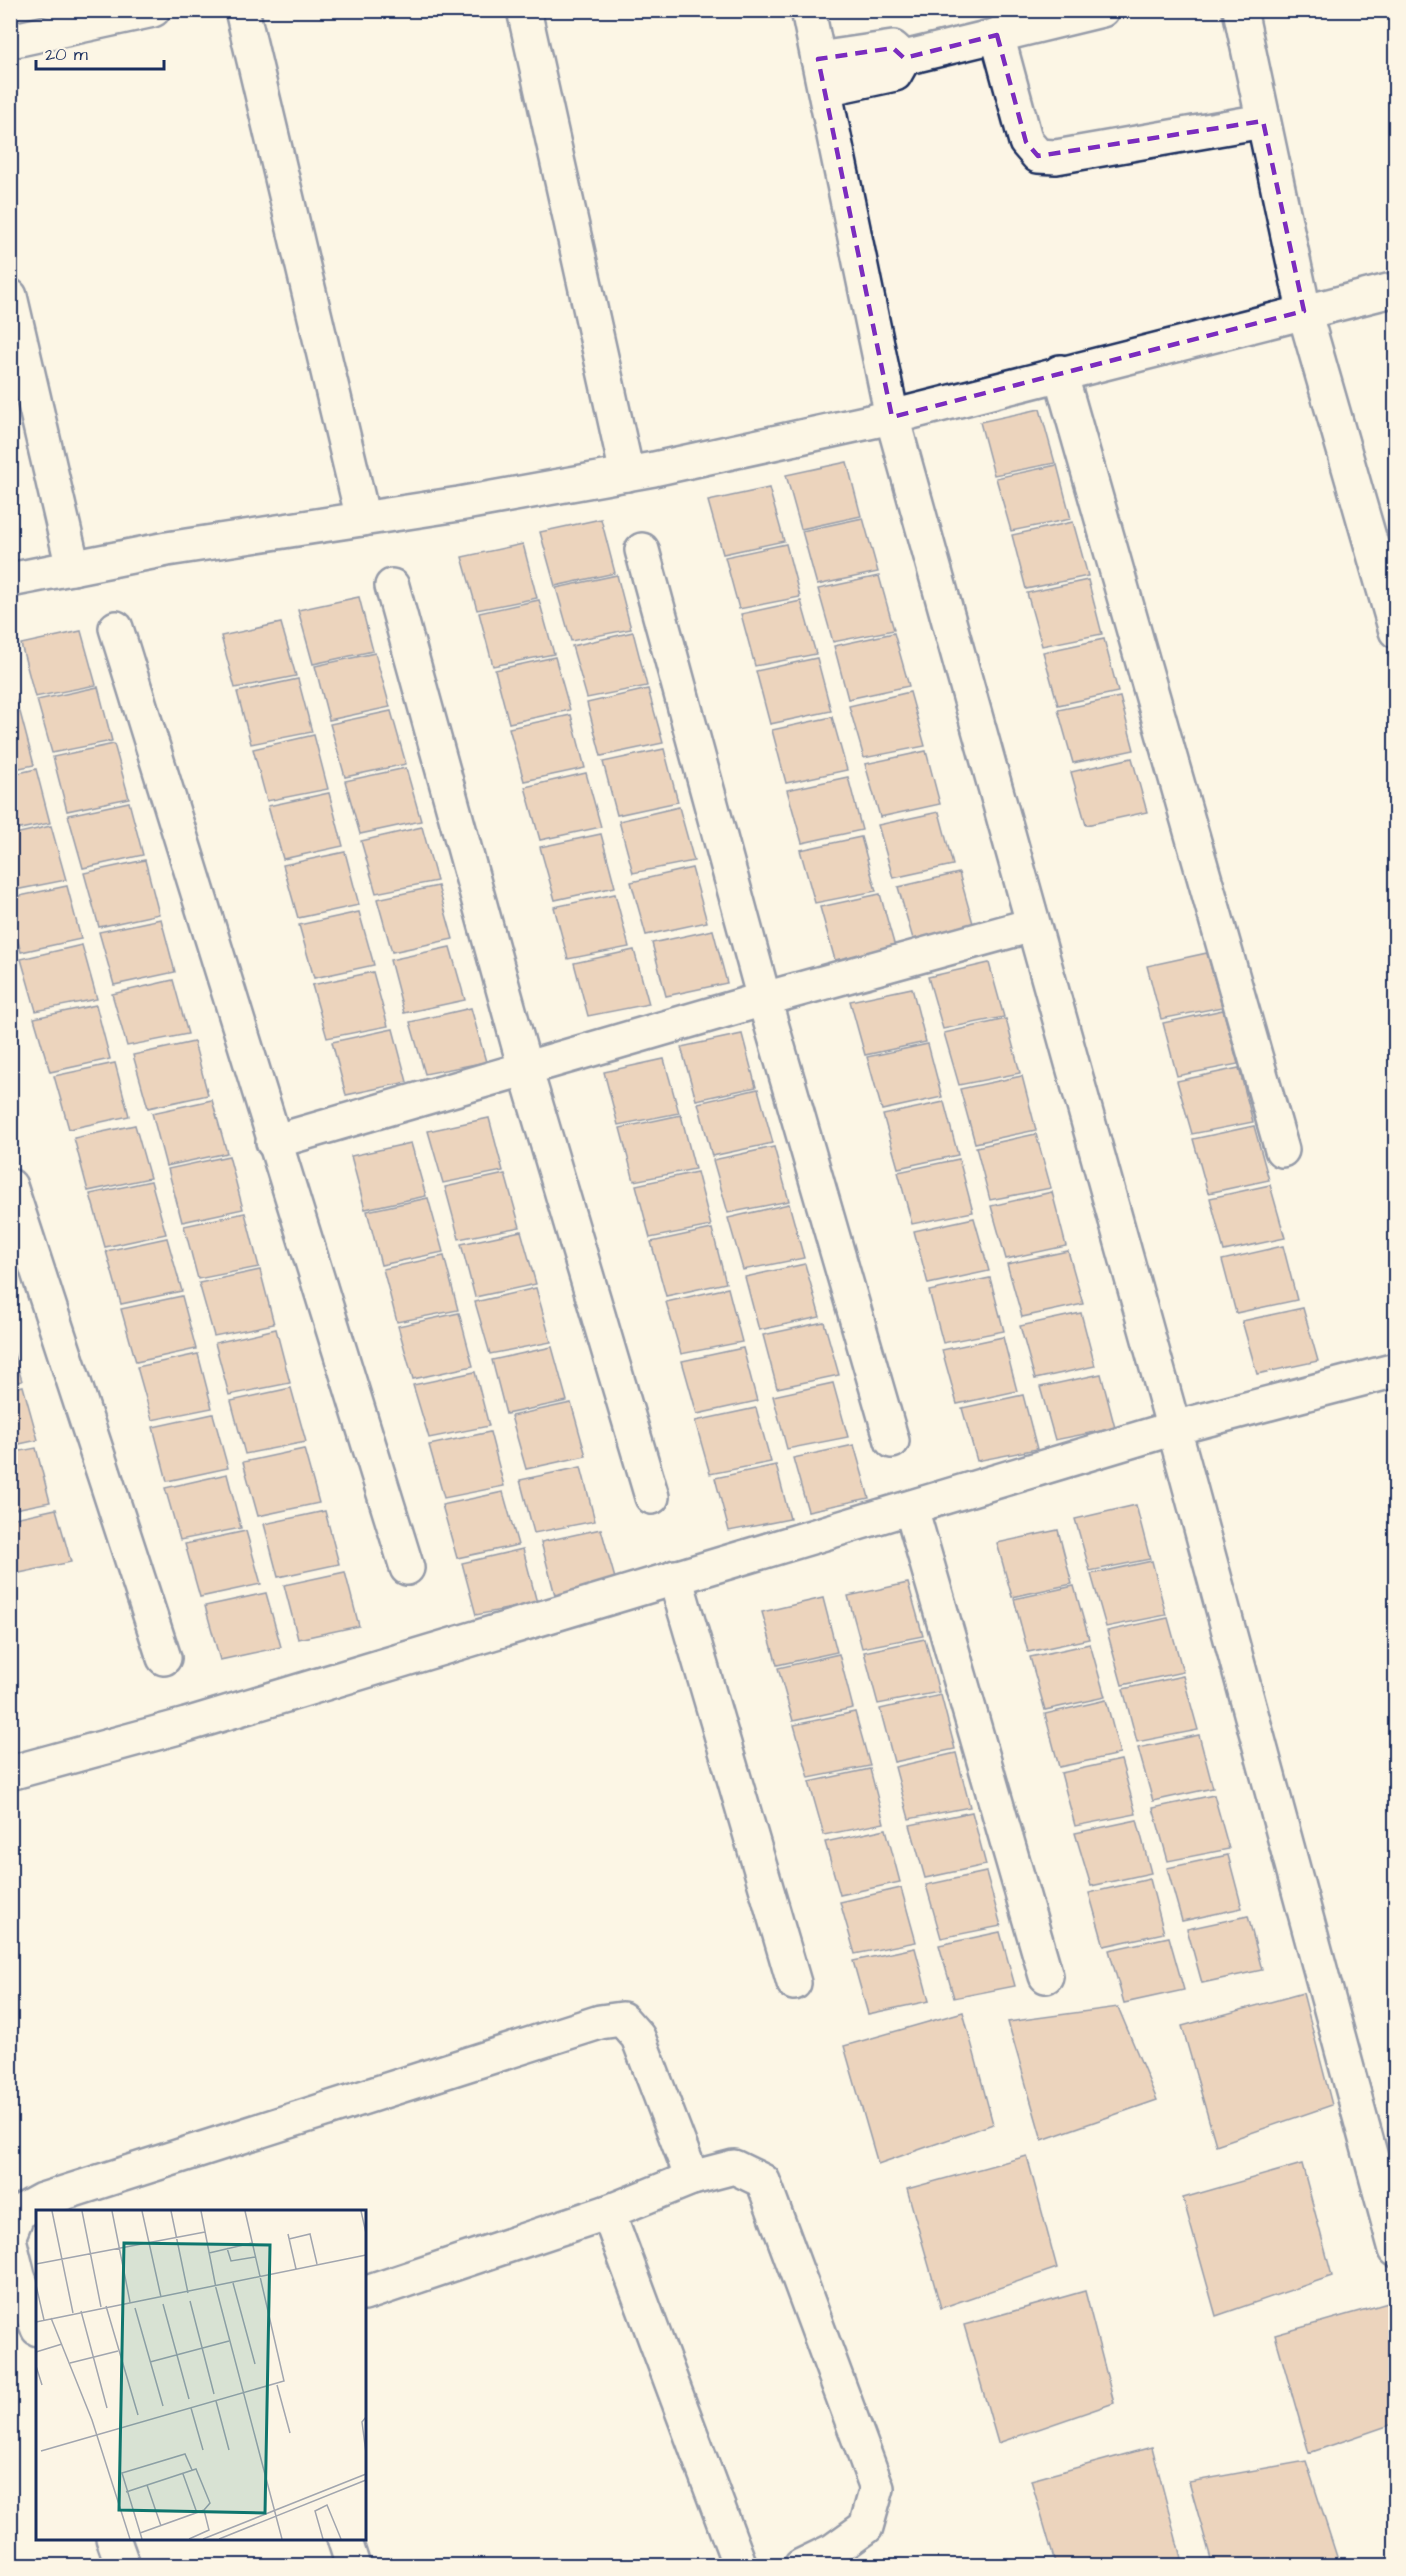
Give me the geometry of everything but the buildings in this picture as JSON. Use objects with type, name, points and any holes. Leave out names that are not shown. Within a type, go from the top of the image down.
[{"type":"street","points":[[10,41],[153,10]]},
{"type":"street","points":[[242,10],[363,519]]},
{"type":"street","points":[[524,10],[627,474]]},
{"type":"street","points":[[808,10],[892,417],[1174,1428],[1395,2250]]},
{"type":"street","points":[[821,74],[895,74],[904,58],[1102,10]]},
{"type":"street","points":[[1240,10],[1304,311],[1395,631]]},
{"type":"street","points":[[997,35],[1026,142],[1038,156],[1056,157],[1263,121]]},
{"type":"street","points":[[10,580],[167,549],[363,519],[627,474],[892,417],[1060,372],[1395,288]]},
{"type":"street","points":[[10,296],[73,568]]},
{"type":"street","points":[[1060,372],[1282,1150]]},
{"type":"street","points":[[642,550],[764,999],[892,1441]]},
{"type":"street","points":[[392,586],[525,1068],[652,1497]]},
{"type":"street","points":[[116,628],[273,1142],[407,1568]]},
{"type":"street","points":[[273,1142],[764,999],[1032,925]]},
{"type":"street","points":[[10,1186],[164,1658]]},
{"type":"street","points":[[10,1773],[186,1725],[1174,1428],[1395,1370]]},
{"type":"street","points":[[911,1508],[1046,1976]]},
{"type":"street","points":[[675,1577],[794,1983]]},
{"type":"street","points":[[10,2233],[18,2213],[42,2200],[600,2022],[622,2019],[638,2037],[692,2178]]},
{"type":"street","points":[[366,2293],[608,2212],[692,2178],[734,2167],[763,2181],[877,2488],[866,2527],[816,2560]]},
{"type":"street","points":[[608,2212],[741,2565]]},
{"type":"street","points":[[10,2243],[14,2277],[36,2325]]},
{"type":"street","points":[[114,2540],[123,2565]]},
{"type":"street","points":[[345,2540],[354,2565]]},
{"type":"highlighted area","points":[[997,35],[1026,142],[1038,156],[1263,121],[1304,311],[892,417],[818,59],[893,48],[904,58]]}]
